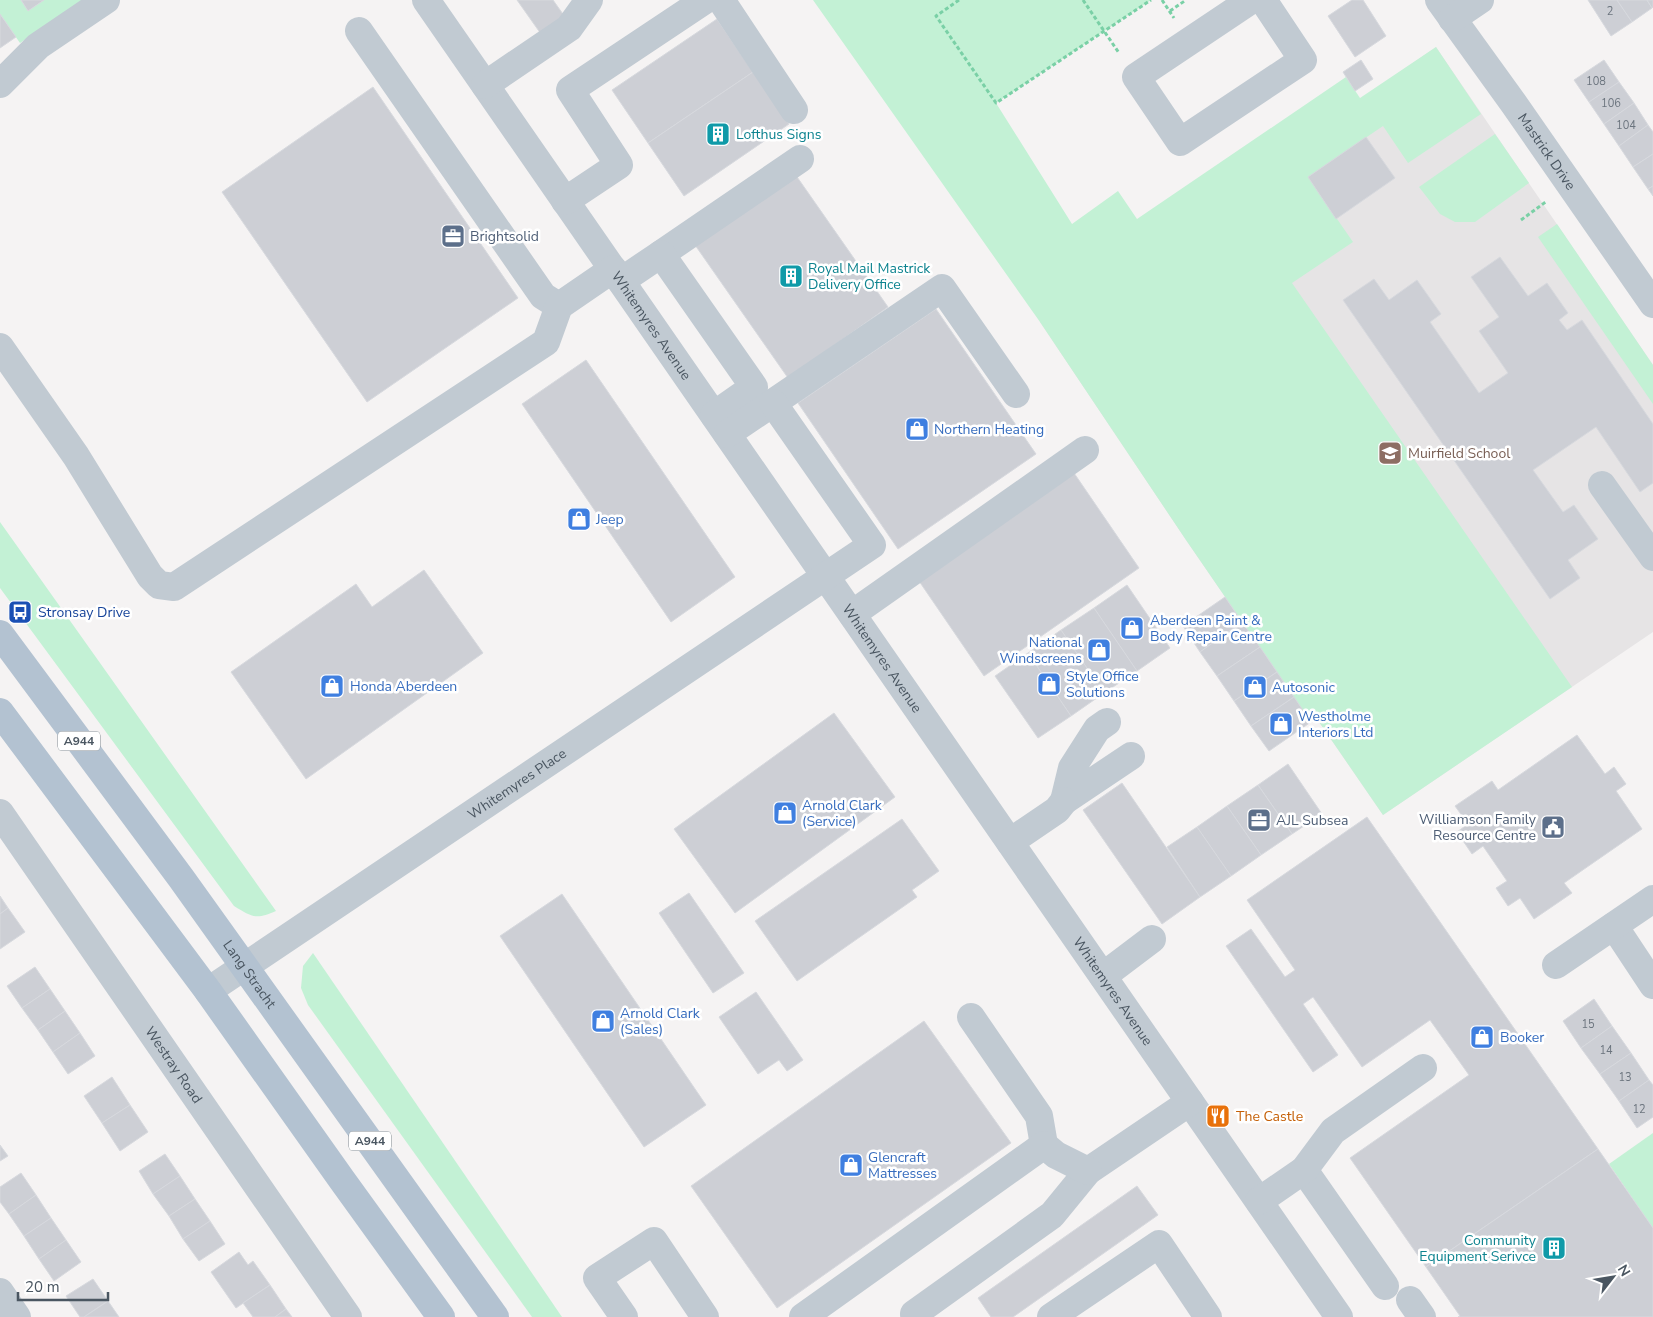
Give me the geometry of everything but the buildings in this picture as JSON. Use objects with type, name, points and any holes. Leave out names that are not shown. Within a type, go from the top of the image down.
[{"type":"main road","name":"Lang Stracht","points":[[0,634],[181,878],[495,1317]]},
{"type":"main road","points":[[0,712],[208,991],[441,1317]]},
{"type":"street","points":[[0,84],[38,46],[106,0]]},
{"type":"street","name":"Whitemyres Avenue","points":[[426,0],[1339,1317]]},
{"type":"street","points":[[485,85],[569,28],[590,0]]},
{"type":"street","points":[[565,201],[619,165],[570,90],[705,0]]},
{"type":"street","points":[[720,0],[794,110]]},
{"type":"street","points":[[1251,0],[1136,77],[1180,142],[1303,60],[1263,0]]},
{"type":"street","points":[[1446,10],[1480,0]]},
{"type":"street","name":"Mastrick Drive","points":[[1446,10],[1653,304]]},
{"type":"street","points":[[359,31],[543,296],[559,306]]},
{"type":"street","points":[[0,348],[76,456],[150,576],[159,585],[174,587],[546,342],[559,306],[661,254],[800,159]]},
{"type":"street","points":[[661,254],[754,387],[720,424]]},
{"type":"street","points":[[720,424],[772,403],[942,288],[1016,394]]},
{"type":"street","name":"Whitemyres Place","points":[[208,991],[872,545],[772,403]]},
{"type":"street","points":[[852,614],[1085,450]]},
{"type":"street","points":[[1602,485],[1653,557]]},
{"type":"street","points":[[1064,801],[1072,768],[1097,728],[1107,722]]},
{"type":"street","points":[[1010,842],[1057,810],[1064,801],[1130,756]]},
{"type":"street","name":"Westray Road","points":[[0,813],[348,1317]]},
{"type":"street","points":[[1556,965],[1653,899]]},
{"type":"street","points":[[1614,926],[1653,985]]},
{"type":"street","points":[[1102,976],[1152,939]]},
{"type":"street","points":[[971,1017],[1039,1116],[1044,1145],[1056,1155],[1088,1171]]},
{"type":"street","points":[[1259,1201],[1304,1170],[1333,1131],[1423,1068]]},
{"type":"street","points":[[912,1316],[1052,1215],[1088,1171],[1190,1102]]},
{"type":"street","points":[[803,1317],[1044,1145]]},
{"type":"street","points":[[1304,1170],[1385,1286]]},
{"type":"street","points":[[624,1317],[597,1278],[654,1241],[705,1317]]},
{"type":"street","points":[[1051,1317],[1159,1244],[1208,1317]]},
{"type":"street","points":[[0,1292],[17,1317]]},
{"type":"path","points":[[959,0],[936,16],[996,103],[1151,0]]},
{"type":"path","points":[[1082,0],[1136,77]]},
{"type":"path","points":[[1170,11],[1186,0]]},
{"type":"shaded area","name":"Muirfield School","points":[[1436,47],[1653,365],[1653,632],[1383,815],[1317,719],[1311,722],[1040,322]]},
{"type":"green space","points":[[0,0],[21,0],[28,11],[44,0],[83,0],[20,43],[0,14]]},
{"type":"green space","points":[[813,0],[1151,0],[996,103],[1072,224],[1118,191],[1137,219],[1346,77],[1360,98],[1436,47],[1481,114],[1408,163],[1383,126],[1308,177],[1353,242],[1292,283],[1572,687],[1383,815],[1317,719],[1311,722],[1040,322]]},
{"type":"green space","points":[[1495,134],[1529,183],[1475,222],[1455,222],[1440,214],[1419,187]]},
{"type":"green space","points":[[1557,224],[1653,365],[1653,404],[1538,237]]},
{"type":"green space","points":[[0,522],[276,911],[264,916],[254,916],[234,906],[0,588]]},
{"type":"green space","points":[[313,953],[562,1317],[532,1317],[308,1005],[301,988],[303,966]]},
{"type":"green space","points":[[1653,1133],[1653,1228],[1609,1164]]},
{"type":"place","name":"Lofthus Signs","points":[[718,134]]},
{"type":"place","name":"Brightsolid","points":[[453,236]]},
{"type":"place","name":"Royal Mail Mastrick Delivery Office","points":[[791,276]]},
{"type":"place","name":"Northern Heating","points":[[917,429]]},
{"type":"place","name":"Muirfield School","points":[[1390,453]]},
{"type":"place","name":"Jeep","points":[[579,519]]},
{"type":"place","name":"Stronsay Drive","points":[[20,612]]},
{"type":"place","name":"Aberdeen Paint & Body Repair Centre","points":[[1132,628]]},
{"type":"place","name":"National Windscreens","points":[[1099,650]]},
{"type":"place","name":"Style Office Solutions","points":[[1049,684]]},
{"type":"place","name":"Honda Aberdeen","points":[[332,686]]},
{"type":"place","name":"Autosonic","points":[[1255,687]]},
{"type":"place","name":"Westholme Interiors Ltd","points":[[1281,724]]},
{"type":"place","name":"Arnold Clark (Service)","points":[[785,813]]},
{"type":"place","name":"AJL Subsea","points":[[1259,820]]},
{"type":"place","name":"Williamson Family Resource Centre","points":[[1553,827]]},
{"type":"place","name":"Arnold Clark (Sales)","points":[[603,1021]]},
{"type":"place","name":"Booker","points":[[1482,1037]]},
{"type":"place","name":"The Castle","points":[[1218,1116]]},
{"type":"place","name":"Glencraft Mattresses","points":[[851,1165]]},
{"type":"place","name":"Community Equipment Serivce","points":[[1554,1248]]}]
